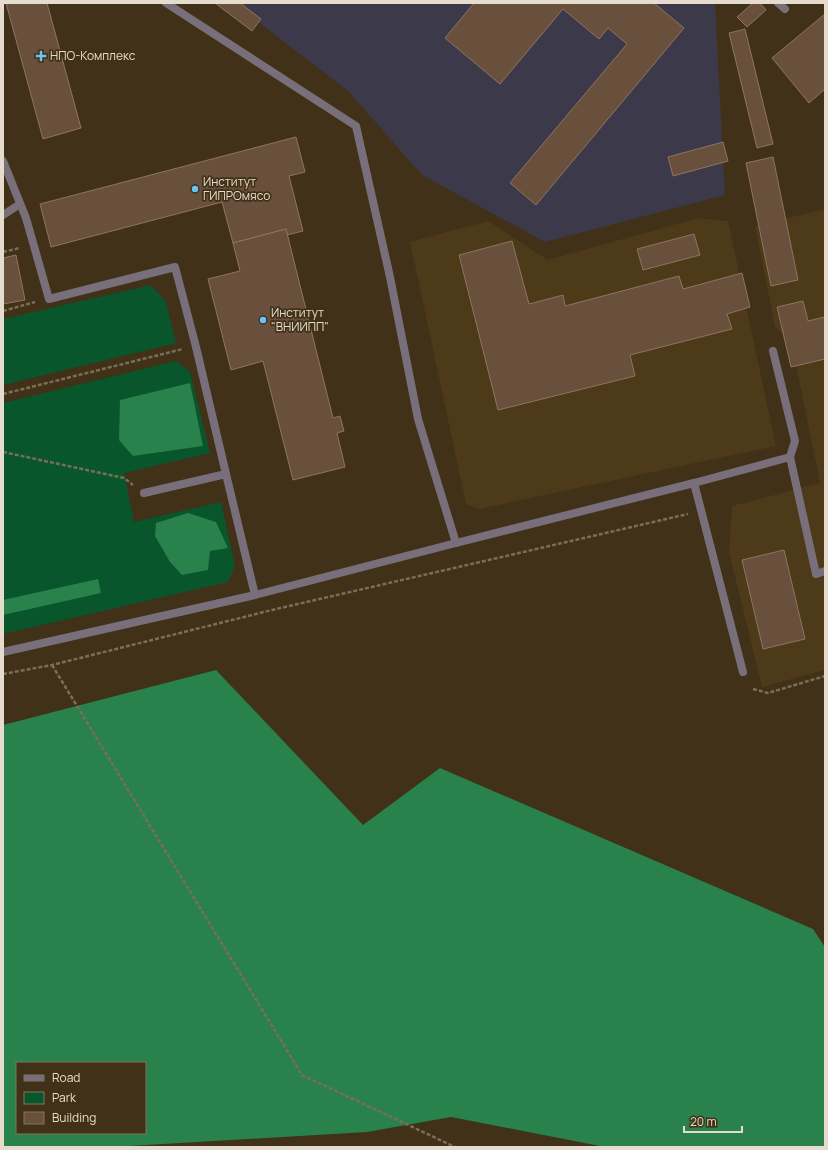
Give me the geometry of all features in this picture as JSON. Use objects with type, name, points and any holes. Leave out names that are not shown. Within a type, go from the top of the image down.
[{"type":"street","points":[[166,3],[356,126],[390,277],[418,419],[456,543]]},
{"type":"street","points":[[778,3],[785,9]]},
{"type":"street","points":[[3,161],[26,218],[49,298],[175,267],[196,347],[255,595]]},
{"type":"street","points":[[3,215],[20,204]]},
{"type":"street","points":[[773,351],[795,441],[790,457],[816,574],[825,571]]},
{"type":"street","points":[[3,652],[255,595],[790,457]]},
{"type":"street","points":[[144,493],[226,474]]},
{"type":"street","points":[[694,483],[743,672]]},
{"type":"path","points":[[3,311],[49,298]]},
{"type":"path","points":[[3,394],[196,347]]},
{"type":"path","points":[[3,452],[124,478],[144,493]]},
{"type":"path","points":[[3,674],[52,665],[272,610],[701,511]]},
{"type":"path","points":[[52,665],[302,1075],[455,1147]]},
{"type":"path","points":[[753,689],[768,693],[825,676]]},
{"type":"shaded area","points":[[234,3],[715,3],[725,195],[545,242],[422,175],[349,92]]},
{"type":"shaded area","points":[[825,209],[825,670],[762,687],[729,552],[732,506],[820,483],[791,341],[775,327],[755,226]]},
{"type":"shaded area","points":[[698,218],[728,221],[776,446],[479,509],[466,504],[410,242],[488,221],[548,260]]},
{"type":"green space","points":[[151,285],[166,302],[176,343],[3,385],[3,319]]},
{"type":"green space","points":[[176,361],[190,372],[210,453],[124,473],[134,522],[221,502],[235,566],[228,582],[3,634],[3,403]]},
{"type":"green space","points":[[190,383],[203,446],[133,456],[119,440],[120,400]]},
{"type":"green space","points":[[188,513],[216,522],[228,548],[210,551],[208,570],[182,575],[170,562],[155,536],[156,523]]},
{"type":"green space","points":[[98,579],[101,593],[3,615],[3,600]]},
{"type":"green space","points":[[216,670],[363,825],[440,768],[813,929],[825,947],[825,1147],[605,1147],[451,1117],[367,1132],[112,1147],[3,1147],[3,725]]},
{"type":"building","points":[[6,3],[47,3],[81,128],[43,139]]},
{"type":"building","points":[[215,3],[240,3],[261,19],[252,31]]},
{"type":"building","points":[[474,3],[654,3],[684,28],[536,205],[510,183],[627,44],[608,28],[599,39],[563,9],[500,84],[445,38]]},
{"type":"building","points":[[753,3],[760,3],[766,10],[747,27],[737,17]]},
{"type":"building","points":[[825,14],[825,89],[809,103],[772,58]]},
{"type":"building","points":[[745,29],[773,144],[757,148],[729,33]]},
{"type":"building","name":"Институт ГИПРОмясо","points":[[296,137],[305,172],[289,176],[303,231],[287,235],[286,229],[233,243],[222,202],[51,247],[40,204]]},
{"type":"building","points":[[723,142],[728,161],[673,176],[668,157]]},
{"type":"building","points":[[773,157],[798,280],[771,286],[746,163]]},
{"type":"building","name":"Институт \"ВНИИПП\"","points":[[286,229],[333,418],[340,416],[344,431],[337,433],[345,467],[293,480],[263,361],[231,370],[208,279],[240,271],[233,243]]},
{"type":"building","points":[[694,234],[700,255],[643,270],[637,249]]},
{"type":"building","points":[[512,241],[529,304],[563,295],[565,306],[679,276],[683,289],[742,273],[750,307],[727,314],[732,329],[630,355],[635,376],[498,410],[459,255]]},
{"type":"building","points":[[16,255],[25,300],[3,304],[3,258]]},
{"type":"building","points":[[803,301],[808,321],[825,317],[825,359],[791,367],[777,307]]},
{"type":"building","points":[[784,550],[805,639],[763,649],[742,560]]},
{"type":"place","name":"НПО-Комплекс","points":[[41,56]]},
{"type":"place","name":"Институт ГИПРОмясо","points":[[195,189]]},
{"type":"place","name":"Институт \"ВНИИПП\"","points":[[263,320]]}]
